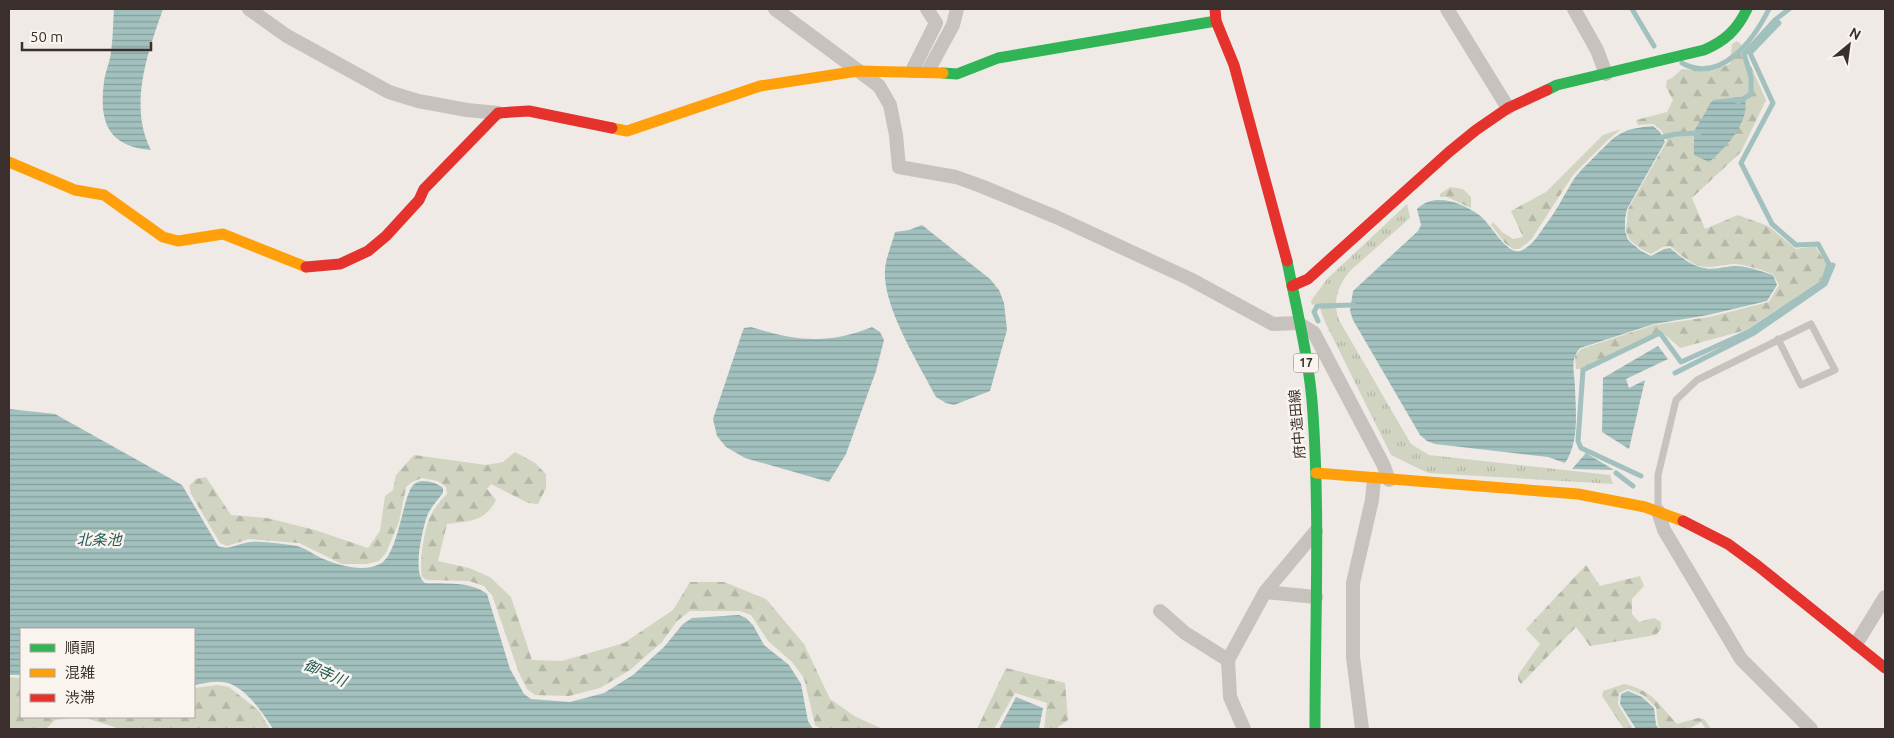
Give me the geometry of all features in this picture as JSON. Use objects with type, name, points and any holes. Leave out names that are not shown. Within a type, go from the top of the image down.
[{"type":"street","points":[[776,9],[879,86],[890,105],[896,135],[898,167],[956,177],[981,186],[1056,217],[1190,278],[1273,324],[1298,322],[1314,333],[1384,464],[1389,480]]},
{"type":"street","points":[[912,70],[936,23],[927,9]]},
{"type":"street","points":[[928,71],[953,25],[958,9]]},
{"type":"street","name":"府中造田線","points":[[1215,9],[1216,21],[1234,65],[1286,255],[1305,355],[1313,412],[1316,473],[1315,729]]},
{"type":"street","points":[[1447,9],[1508,108]]},
{"type":"street","points":[[1574,9],[1597,50],[1606,74]]},
{"type":"street","points":[[1292,286],[1308,279],[1443,158],[1476,130],[1508,108],[1557,85],[1704,50],[1722,43],[1733,34],[1747,9]]},
{"type":"street","points":[[257,11],[287,36],[389,92],[418,101],[467,110],[498,113],[529,111],[627,131],[760,86],[858,71],[912,70],[956,74],[998,58],[1216,21]]},
{"type":"street","points":[[9,162],[75,190],[104,195],[163,237],[178,241],[223,234],[308,268],[340,264],[368,251],[386,236],[419,200],[424,189],[498,113]]},
{"type":"street","points":[[1316,473],[1578,494],[1658,511],[1697,527],[1728,544],[1885,668]]},
{"type":"street","points":[[1362,729],[1353,657],[1354,583],[1372,500],[1374,479]]},
{"type":"street","points":[[1658,511],[1664,530],[1741,659],[1811,729]]},
{"type":"street","points":[[1244,729],[1230,697],[1228,660],[1265,592],[1316,531]]},
{"type":"street","points":[[1265,592],[1316,597]]},
{"type":"street","points":[[1856,644],[1885,597]]},
{"type":"street","points":[[1160,611],[1185,633],[1228,660]]},
{"type":"lane","points":[[1658,511],[1658,475],[1676,400],[1697,380],[1778,339],[1811,324],[1835,370],[1801,385],[1778,339]]},
{"type":"green space","points":[[1737,41],[1741,44],[1766,100],[1741,152],[1692,198],[1705,229],[1738,215],[1768,226],[1796,249],[1815,246],[1827,265],[1821,280],[1746,330],[1680,348],[1661,331],[1581,369],[1576,369],[1575,356],[1581,349],[1654,325],[1709,317],[1769,302],[1779,285],[1773,274],[1750,267],[1735,264],[1709,267],[1696,265],[1670,246],[1663,247],[1651,254],[1630,240],[1626,231],[1628,209],[1667,141],[1661,130],[1653,124],[1638,125],[1636,120],[1667,112],[1673,100],[1666,87],[1667,80],[1682,69],[1711,71],[1730,64],[1732,44]]},
{"type":"green space","points":[[1621,129],[1573,175],[1531,240],[1519,249],[1513,249],[1505,243],[1491,225],[1493,222],[1502,232],[1513,239],[1523,237],[1511,211],[1546,192],[1603,135]]},
{"type":"green space","points":[[1450,187],[1463,189],[1471,197],[1471,208],[1447,197],[1440,197],[1440,194]]},
{"type":"green space","points":[[1407,204],[1410,218],[1351,270],[1340,287],[1336,306],[1339,320],[1411,444],[1429,455],[1610,475],[1613,484],[1428,473],[1391,455],[1325,322],[1318,303],[1312,305],[1311,301],[1327,279]]},
{"type":"green space","points":[[515,452],[535,463],[546,474],[546,488],[538,504],[528,503],[491,484],[487,489],[496,500],[492,507],[487,513],[476,519],[447,524],[438,561],[469,568],[490,577],[511,597],[532,660],[562,661],[624,643],[673,610],[690,582],[724,582],[766,599],[804,644],[830,699],[856,717],[883,729],[821,729],[815,725],[804,678],[792,662],[768,641],[751,615],[740,611],[690,611],[677,621],[662,642],[630,670],[600,688],[569,696],[535,695],[527,689],[519,673],[492,595],[484,586],[469,581],[427,580],[422,577],[422,555],[428,523],[435,508],[447,494],[446,487],[438,481],[422,478],[406,487],[399,522],[386,553],[379,561],[366,564],[342,564],[299,543],[249,539],[227,546],[220,543],[191,494],[189,486],[196,479],[206,477],[231,515],[267,518],[315,530],[368,548],[380,531],[385,496],[393,490],[396,475],[414,455],[486,465],[503,462]]},
{"type":"green space","points":[[1586,565],[1600,586],[1640,576],[1644,586],[1632,599],[1632,614],[1639,622],[1654,618],[1661,622],[1661,629],[1656,635],[1590,646],[1576,627],[1521,684],[1518,680],[1518,675],[1540,644],[1526,629]]},
{"type":"green space","points":[[1006,668],[1065,683],[1068,720],[1058,729],[1044,729],[1047,703],[1015,693],[994,729],[977,729]]},
{"type":"green space","points":[[9,677],[20,678],[20,718],[73,718],[55,720],[46,729],[9,729]]},
{"type":"green space","points":[[1624,684],[1649,694],[1677,724],[1698,718],[1704,719],[1711,729],[1706,729],[1701,722],[1689,729],[1660,729],[1656,707],[1643,695],[1628,689],[1619,693],[1618,704],[1633,729],[1624,729],[1602,696],[1603,691]]},
{"type":"green space","points":[[217,685],[229,687],[259,711],[270,729],[121,729],[85,718],[195,718],[195,688]]},
{"type":"water","points":[[114,9],[163,9],[147,61],[141,97],[144,133],[151,150],[136,148],[124,143],[115,137],[105,120],[103,96],[110,60]]},
{"type":"water","points":[[1739,97],[1745,99],[1744,117],[1729,142],[1709,162],[1694,155],[1694,131],[1713,100]]},
{"type":"water","points":[[1653,126],[1660,132],[1665,142],[1627,209],[1625,231],[1628,240],[1641,251],[1651,256],[1670,248],[1696,266],[1713,269],[1739,266],[1773,275],[1777,285],[1767,301],[1708,315],[1654,324],[1580,348],[1575,357],[1573,367],[1576,418],[1575,437],[1565,463],[1548,457],[1435,444],[1427,441],[1420,435],[1353,320],[1350,311],[1353,291],[1418,231],[1421,225],[1417,209],[1431,201],[1448,201],[1472,210],[1483,219],[1509,248],[1515,251],[1524,249],[1539,234],[1577,175],[1610,142],[1628,130]]},
{"type":"water","points":[[922,225],[990,279],[999,290],[1004,303],[1007,330],[990,391],[954,405],[936,397],[895,317],[886,284],[885,269],[895,232],[909,230]]},
{"type":"water","points":[[751,327],[797,338],[812,339],[840,337],[872,327],[880,332],[884,340],[876,371],[846,454],[829,482],[745,458],[726,447],[717,436],[713,419],[744,328]]},
{"type":"water","points":[[1658,346],[1668,359],[1626,379],[1629,388],[1645,380],[1629,449],[1602,432],[1603,378]]},
{"type":"water","name":"北条池","points":[[9,409],[55,414],[182,485],[218,546],[226,548],[251,542],[297,546],[321,558],[342,565],[358,568],[373,567],[386,559],[391,551],[410,490],[416,483],[421,481],[435,483],[443,488],[443,493],[433,505],[424,525],[419,553],[421,578],[425,583],[466,585],[487,594],[510,669],[524,694],[531,699],[570,702],[604,693],[633,675],[664,647],[683,624],[692,618],[739,615],[746,618],[753,625],[764,645],[789,665],[801,684],[808,721],[813,729],[273,729],[250,698],[233,685],[219,682],[195,685],[195,628],[20,628],[20,675],[9,675]]},
{"type":"water","points":[[1586,453],[1614,470],[1572,469]]},
{"type":"water","points":[[1628,691],[1642,697],[1654,708],[1656,725],[1659,729],[1636,729],[1620,704],[1621,694]]},
{"type":"water","points":[[1016,697],[1043,708],[1039,729],[999,729]]},
{"type":"waterway","points":[[1632,9],[1654,46]]},
{"type":"waterway","points":[[1682,63],[1696,68],[1710,68],[1735,56],[1755,33],[1769,9]]},
{"type":"waterway","points":[[1738,102],[1751,94],[1751,77],[1744,54],[1775,20],[1789,9]]},
{"type":"waterway","points":[[1641,476],[1581,448],[1578,441],[1583,370],[1660,333],[1681,362],[1748,332],[1823,282],[1829,264],[1818,244],[1796,245],[1772,224],[1741,163],[1773,103],[1750,53],[1779,23]]},
{"type":"waterway","points":[[1658,138],[1676,134],[1699,133]]},
{"type":"waterway","points":[[1675,373],[1754,333],[1825,284],[1833,265]]},
{"type":"waterway","points":[[1318,321],[1314,312],[1317,306],[1354,305]]},
{"type":"waterway","points":[[1616,473],[1633,486]]},
{"type":"traffic: fast","points":[[1547,90],[1557,85],[1704,50],[1730,34],[1747,9]]},
{"type":"traffic: fast","points":[[943,73],[957,74],[998,58],[1216,21]]},
{"type":"traffic: fast","points":[[1287,261],[1306,356],[1313,414],[1317,532],[1315,729]]},
{"type":"traffic: slow","points":[[612,128],[627,131],[760,86],[858,71],[943,73]]},
{"type":"traffic: slow","points":[[9,162],[75,190],[104,195],[163,237],[178,241],[223,234],[306,267]]},
{"type":"traffic: slow","points":[[1316,473],[1578,494],[1645,507],[1683,521]]},
{"type":"traffic: jam","points":[[1215,9],[1216,21],[1234,65],[1287,261]]},
{"type":"traffic: jam","points":[[1292,286],[1308,279],[1476,130],[1508,108],[1547,90]]},
{"type":"traffic: jam","points":[[306,267],[340,264],[368,251],[386,236],[419,200],[424,189],[498,113],[529,111],[612,128]]},
{"type":"traffic: jam","points":[[1683,521],[1728,544],[1885,668]]},
{"type":"water label","name":"御寺川","points":[[325,673]]}]
